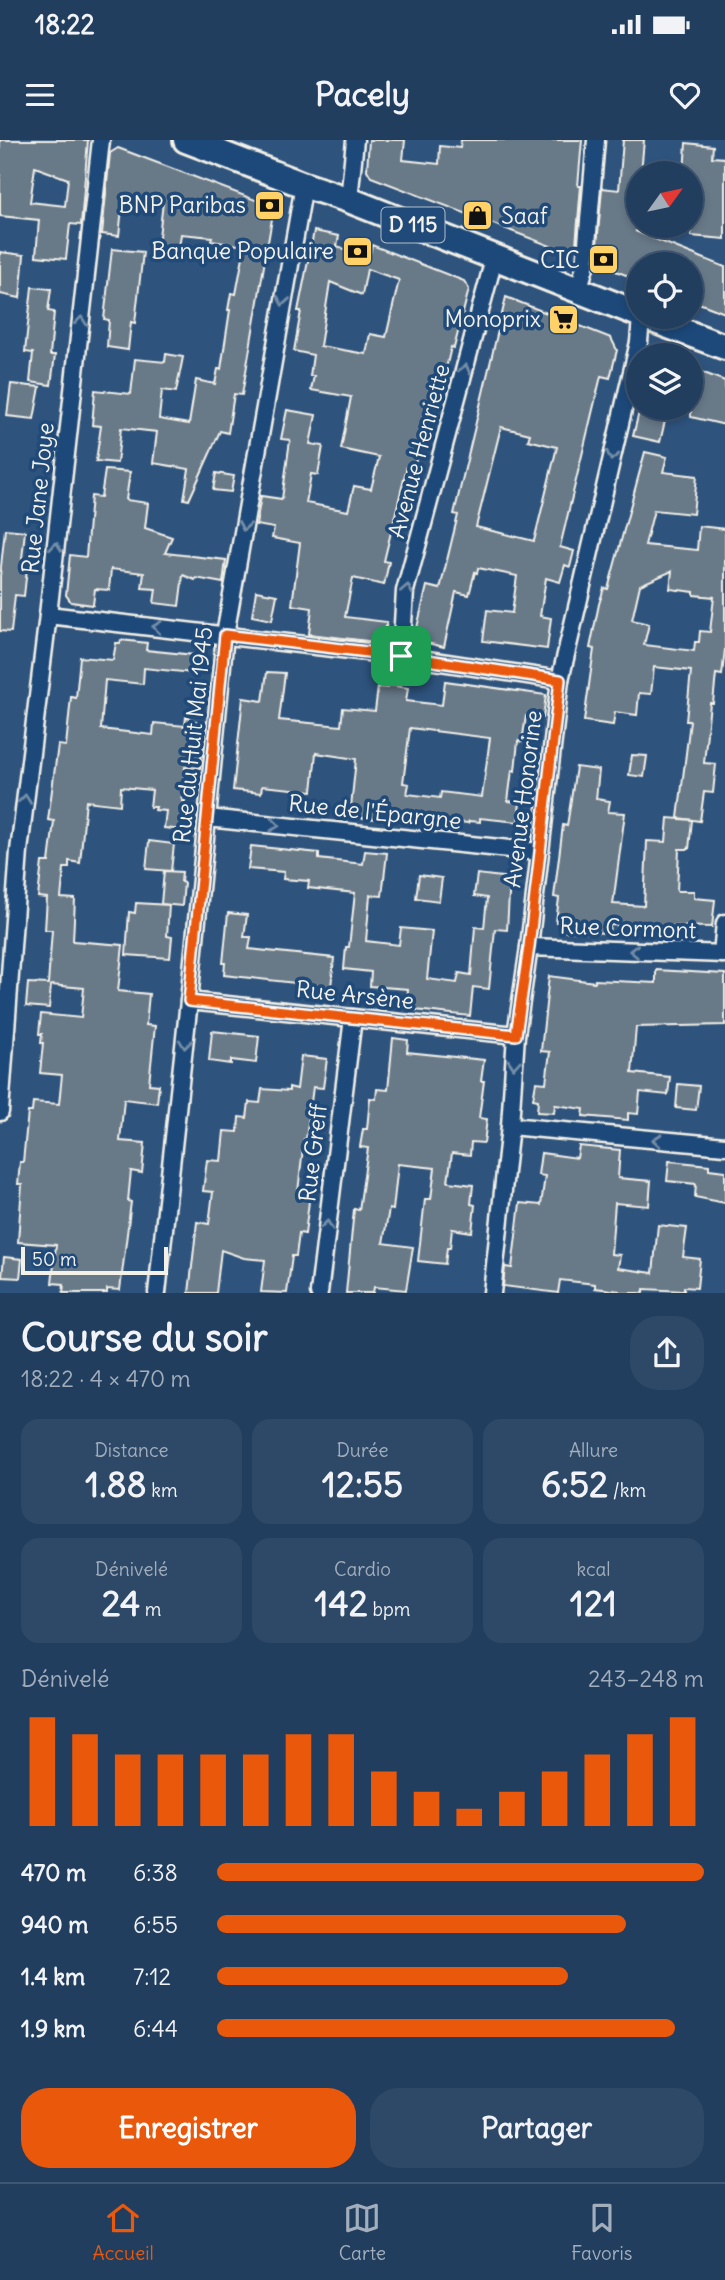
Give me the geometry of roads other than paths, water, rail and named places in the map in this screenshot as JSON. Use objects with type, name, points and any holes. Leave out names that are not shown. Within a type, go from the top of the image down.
[{"type":"main road","name":"D 115","points":[[186,140],[349,200],[626,310]]},
{"type":"main road","name":"D 115","points":[[677,329],[725,347]]},
{"type":"street","name":"Rue Jane Joye","points":[[0,1112],[19,851],[101,140]]},
{"type":"street","points":[[349,200],[355,140]]},
{"type":"street","points":[[578,291],[585,267],[596,140]]},
{"type":"street","name":"Rue du Huit Mai 1945","points":[[157,1293],[225,635],[304,185]]},
{"type":"street","name":"Avenue Henriette","points":[[401,656],[405,591],[494,258]]},
{"type":"street","name":"Avenue Honorine","points":[[492,1293],[510,1126],[516,1035],[560,680],[640,329]]},
{"type":"street","points":[[48,615],[401,656],[560,680]]},
{"type":"street","name":"Rue de l'Épargne","points":[[207,818],[539,852]]},
{"type":"street","points":[[723,954],[725,923]]},
{"type":"street","name":"Rue Cormont","points":[[529,947],[723,954]]},
{"type":"street","name":"Rue Arsène","points":[[189,1001],[516,1035]]},
{"type":"street","name":"Rue Greff","points":[[318,1293],[353,1018]]},
{"type":"street","points":[[510,1126],[725,1146]]},
{"type":"place","name":"BNP Paribas","points":[[269,205]]},
{"type":"place","name":"Saaf","points":[[478,216]]},
{"type":"place","name":"Banque Populaire","points":[[357,251]]},
{"type":"place","name":"CIC","points":[[603,260]]},
{"type":"place","name":"Monoprix","points":[[564,319]]}]
